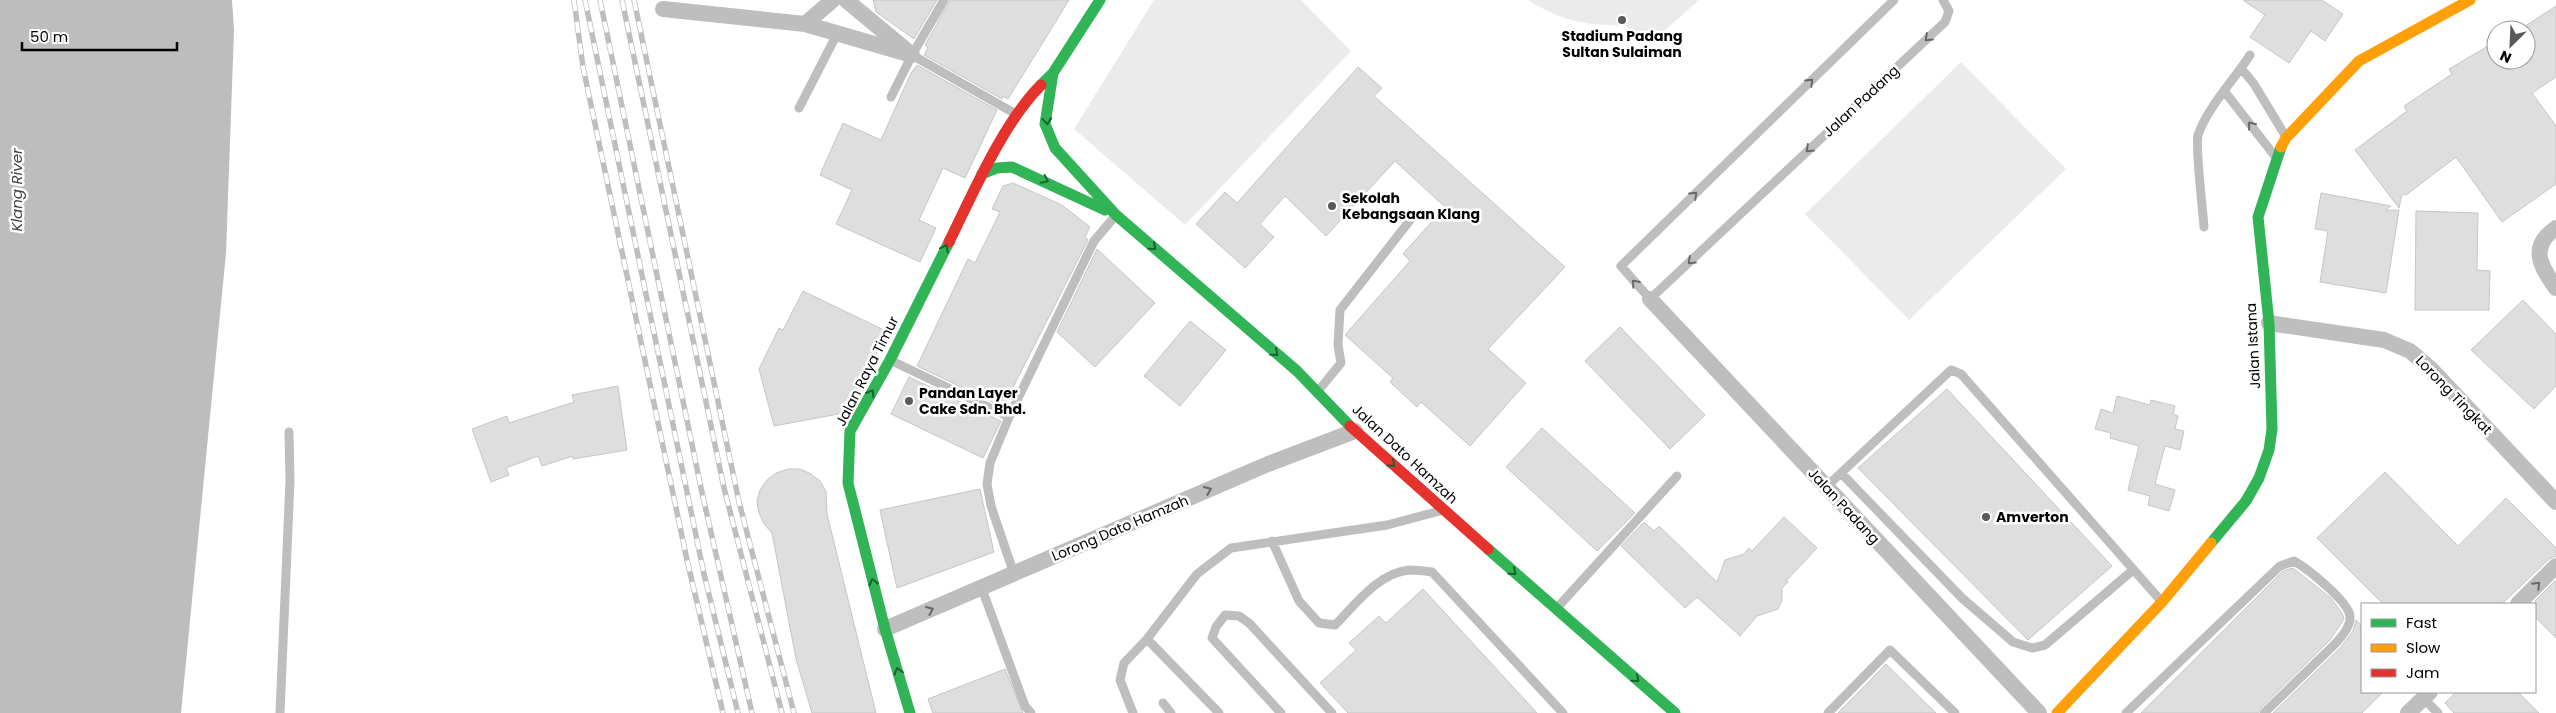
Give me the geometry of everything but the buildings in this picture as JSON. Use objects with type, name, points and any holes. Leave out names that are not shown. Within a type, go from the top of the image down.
[{"type":"main road","points":[[1100,0],[1053,73],[1045,124],[1055,148],[1116,215]]},
{"type":"main road","name":"Jalan Istana","points":[[2057,713],[2162,602],[2246,501],[2259,478],[2269,450],[2272,429],[2269,323],[2258,217],[2276,158],[2286,138],[2359,61],[2470,0]]},
{"type":"main road","name":"Jalan Raya Timur","points":[[910,713],[885,629],[848,483],[850,431],[890,360],[982,174],[1027,99],[1053,73]]},
{"type":"main road","points":[[982,174],[997,168],[1012,167],[1116,215]]},
{"type":"main road","name":"Jalan Dato Hamzah","points":[[1116,215],[1317,391],[1355,431],[1443,510],[1675,713]]},
{"type":"street","points":[[805,24],[833,0]]},
{"type":"street","points":[[846,0],[912,55]]},
{"type":"street","points":[[671,6],[805,24],[912,55]]},
{"type":"street","points":[[2556,228],[2546,236],[2538,258],[2541,267],[2556,288]]},
{"type":"street","name":"Jalan Padang","points":[[1650,299],[2039,713]]},
{"type":"street","name":"Lorong Tingkat","points":[[2269,323],[2384,340],[2410,351],[2430,368],[2556,502]]},
{"type":"street","name":"Lorong Dato Hamzah","points":[[885,629],[1268,464],[1355,431]]},
{"type":"street","points":[[2519,603],[2556,566]]},
{"type":"street","points":[[2408,713],[2426,695]]},
{"type":"lane","points":[[891,96],[944,0]]},
{"type":"lane","name":"Jalan Padang","points":[[1894,0],[1621,266],[1650,299],[1945,22],[1949,11],[1943,0]]},
{"type":"lane","points":[[799,108],[837,34]]},
{"type":"lane","points":[[912,55],[1017,115]]},
{"type":"lane","points":[[2204,228],[2197,137],[2210,110],[2225,92],[2250,55]]},
{"type":"lane","points":[[2241,68],[2254,84],[2286,138]]},
{"type":"lane","points":[[2225,92],[2276,158]]},
{"type":"lane","points":[[1014,574],[991,506],[987,484],[990,463],[1009,417],[1094,240],[1116,215]]},
{"type":"lane","points":[[1317,391],[1341,363],[1338,344],[1340,310],[1414,215]]},
{"type":"lane","points":[[890,360],[1009,417]]},
{"type":"lane","points":[[1826,487],[1951,370],[1961,374],[2162,602]]},
{"type":"lane","points":[[280,713],[290,480],[289,432]]},
{"type":"lane","points":[[1841,473],[1962,598],[2019,645],[2032,648],[2045,645],[2133,570]]},
{"type":"lane","points":[[1556,609],[1677,476]]},
{"type":"lane","points":[[1133,713],[1120,680],[1124,663],[1147,639],[1197,574],[1231,548],[1387,525],[1443,510]]},
{"type":"lane","points":[[1272,541],[1299,601],[1319,623],[1334,625],[1366,594],[1391,574],[1410,570],[1432,572],[1563,713]]},
{"type":"lane","points":[[2126,713],[2280,566],[2294,561],[2307,568],[2347,607],[2350,618],[2345,632],[2335,644],[2264,713]]},
{"type":"lane","points":[[982,588],[1025,706],[1031,713]]},
{"type":"lane","points":[[1281,713],[1212,638],[1216,627],[1225,615],[1239,616],[1249,623],[1332,713]]},
{"type":"lane","points":[[1147,639],[1219,713]]},
{"type":"lane","points":[[1828,713],[1890,650],[1955,713]]},
{"type":"lane","points":[[2426,695],[2438,713]]},
{"type":"lane","points":[[1163,703],[1172,713]]},
{"type":"shaded area","points":[[1154,0],[1301,0],[1351,51],[1185,225],[1074,129]]},
{"type":"shaded area","name":"Stadium Padang Sultan Sulaiman","points":[[1528,0],[1699,0],[1647,46],[1626,26],[1575,21],[1541,8]]},
{"type":"shaded area","points":[[1961,62],[2066,169],[1909,320],[1805,214]]},
{"type":"water","name":"Klang River","points":[[0,0],[232,0],[234,30],[226,253],[181,713],[0,713]]},
{"type":"railway","points":[[574,0],[583,67],[687,560],[723,713]]},
{"type":"railway","points":[[585,0],[704,574],[738,713]]},
{"type":"railway","points":[[600,0],[701,488],[752,713]]},
{"type":"railway","points":[[622,0],[724,488],[782,713]]},
{"type":"railway","points":[[634,0],[739,502],[794,713]]},
{"type":"traffic: fast","points":[[1041,85],[1053,73],[1100,0]]},
{"type":"traffic: fast","points":[[1053,73],[1045,124],[1055,148],[1116,215],[1297,371],[1350,426]]},
{"type":"traffic: fast","points":[[2211,543],[2246,501],[2259,478],[2269,450],[2272,429],[2269,323],[2258,217],[2281,147]]},
{"type":"traffic: fast","points":[[982,174],[997,168],[1012,167],[1105,210]]},
{"type":"traffic: fast","points":[[910,713],[885,629],[848,483],[850,431],[890,360],[949,242]]},
{"type":"traffic: fast","points":[[1488,549],[1675,713]]},
{"type":"traffic: slow","points":[[2281,147],[2286,138],[2359,61],[2470,0]]},
{"type":"traffic: slow","points":[[2057,713],[2162,602],[2211,543]]},
{"type":"traffic: jam","points":[[949,242],[1002,138],[1027,101],[1041,85]]},
{"type":"traffic: jam","points":[[1350,426],[1488,549]]},
{"type":"place","name":"Stadium Padang Sultan Sulaiman","points":[[1622,20]]},
{"type":"place","name":"Sekolah Kebangsaan Klang","points":[[1332,206]]},
{"type":"place","name":"Pandan Layer Cake Sdn. Bhd.","points":[[909,401]]},
{"type":"place","name":"Amverton","points":[[1986,517]]}]
